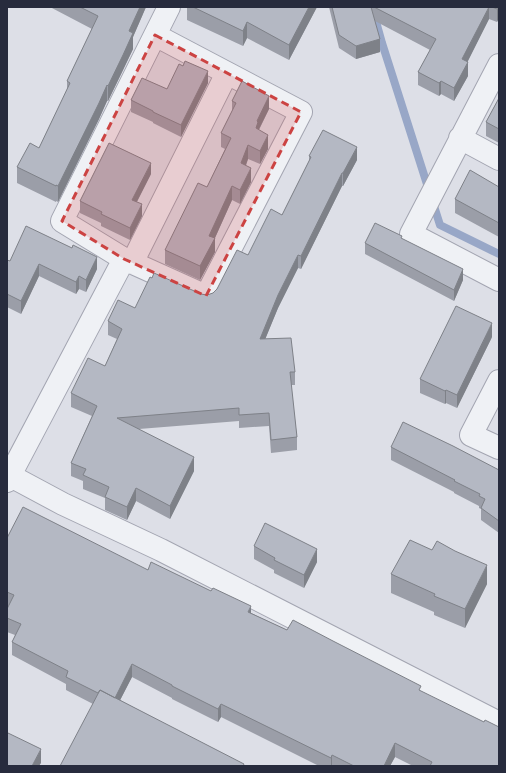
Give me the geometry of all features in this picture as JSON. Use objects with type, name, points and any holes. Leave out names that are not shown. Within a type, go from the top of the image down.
[{"type":"street","points":[[155,35],[301,112],[206,296],[128,261],[62,221],[155,35],[169,7]]},
{"type":"street","points":[[499,65],[411,234],[499,280]]},
{"type":"street","points":[[227,73],[128,261],[8,477],[161,550],[499,723]]},
{"type":"street","points":[[460,138],[499,159]]},
{"type":"street","points":[[499,382],[471,435],[499,448]]},
{"type":"highlighted area","points":[[155,35],[301,112],[206,296],[124,259],[62,221]]},
{"type":"building","points":[[80,7],[140,7],[129,31],[133,33],[123,55],[58,186],[56,186],[17,167],[30,143],[39,148],[70,83],[67,81],[98,16]]},
{"type":"building","points":[[193,7],[309,7],[289,45],[247,22],[243,31]]},
{"type":"building","points":[[332,7],[371,7],[380,39],[356,46],[339,35]]},
{"type":"building","points":[[374,7],[489,7],[462,59],[468,62],[454,88],[441,81],[439,83],[418,72],[436,39]]},
{"type":"building","points":[[185,61],[208,71],[181,125],[131,100],[142,78],[167,89],[179,64],[183,66]]},
{"type":"building","points":[[242,81],[269,96],[257,121],[256,128],[268,135],[260,151],[248,145],[241,163],[251,168],[240,190],[232,186],[209,236],[215,238],[200,266],[165,250],[198,183],[207,187],[231,138],[221,133],[236,103],[232,101]]},
{"type":"building","points":[[499,98],[499,129],[486,122]]},
{"type":"building","points":[[323,130],[357,147],[342,173],[301,256],[298,255],[278,295],[260,339],[291,338],[295,372],[290,372],[297,437],[271,440],[269,413],[239,415],[239,408],[117,418],[194,457],[170,506],[136,488],[127,507],[105,497],[109,487],[83,475],[86,469],[71,463],[97,406],[71,393],[88,358],[105,366],[122,329],[108,321],[118,300],[135,308],[150,277],[152,278],[154,273],[201,294],[207,295],[213,293],[217,289],[237,250],[248,255],[271,209],[282,215],[311,157],[309,156]]},
{"type":"building","points":[[109,143],[151,163],[132,200],[142,204],[130,228],[101,214],[102,212],[80,201]]},
{"type":"building","points":[[470,170],[499,187],[499,223],[455,199]]},
{"type":"building","points":[[375,223],[402,236],[401,238],[463,269],[454,290],[365,243]]},
{"type":"building","points":[[26,226],[72,248],[73,245],[97,257],[86,280],[79,276],[76,282],[39,264],[21,301],[7,294],[7,260],[10,261]]},
{"type":"building","points":[[456,306],[492,323],[457,395],[420,379]]},
{"type":"building","points":[[403,422],[499,470],[499,521],[481,508],[485,499],[479,496],[480,494],[391,447]]},
{"type":"building","points":[[23,507],[148,570],[151,562],[211,591],[213,588],[251,606],[248,612],[287,630],[293,620],[421,686],[419,690],[484,722],[485,720],[499,727],[499,766],[430,766],[432,762],[395,743],[384,766],[354,766],[332,755],[331,758],[221,704],[218,709],[132,664],[115,698],[100,690],[98,693],[66,677],[68,671],[12,642],[21,624],[7,618],[7,609],[14,595],[7,592],[7,538]]},
{"type":"building","points":[[265,523],[317,549],[304,575],[274,560],[275,558],[254,546]]},
{"type":"building","points":[[410,540],[432,550],[437,541],[455,551],[487,565],[465,609],[434,596],[435,594],[391,574]]},
{"type":"building","points":[[100,690],[244,764],[243,766],[60,766]]},
{"type":"building","points":[[8,733],[41,749],[32,766],[7,766]]},
{"type":"waterway","points":[[372,7],[440,225],[499,254]]}]
